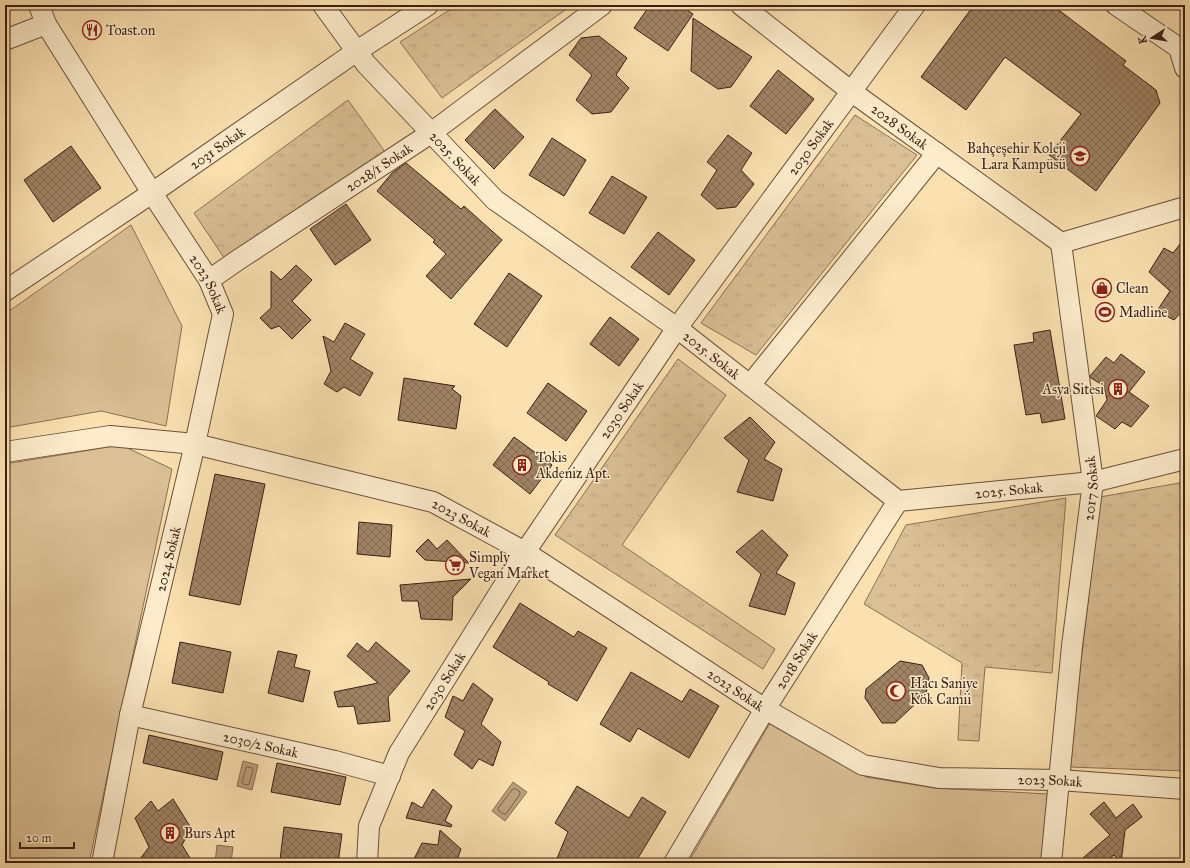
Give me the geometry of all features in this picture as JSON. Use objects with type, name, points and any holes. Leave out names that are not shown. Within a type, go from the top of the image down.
[{"type":"street","name":"2023 Sokak","points":[[39,5],[46,24],[152,193],[209,280],[223,314],[195,444],[433,502],[525,552],[765,709],[863,765],[939,778],[1059,780],[1185,790]]},
{"type":"street","name":"2025. Sokak","points":[[322,5],[366,64],[495,200],[677,328],[898,501],[1093,482],[1185,460]]},
{"type":"street","name":"2031 Sokak","points":[[5,291],[152,193],[357,51],[428,5]]},
{"type":"street","name":"2028/1 Sokak","points":[[209,280],[431,133],[602,5]]},
{"type":"street","name":"2028 Sokak","points":[[741,5],[852,92],[1061,243]]},
{"type":"street","name":"2030 Sokak","points":[[367,863],[369,826],[399,753],[525,552],[677,328],[916,5]]},
{"type":"street","points":[[1116,5],[1179,48],[1185,68]]},
{"type":"street","points":[[5,40],[46,24]]},
{"type":"street","points":[[750,386],[937,153]]},
{"type":"street","points":[[1061,243],[1185,207]]},
{"type":"street","name":"2017 Sokak","points":[[1051,863],[1072,646],[1093,482],[1061,243]]},
{"type":"street","points":[[5,452],[110,436],[195,444]]},
{"type":"street","name":"2024 Sokak","points":[[102,863],[130,715],[195,444]]},
{"type":"street","name":"2018 Sokak","points":[[674,863],[765,709],[898,501]]},
{"type":"street","name":"2030/2 Sokak","points":[[130,715],[335,761],[390,776]]},
{"type":"green space","points":[[457,5],[572,5],[442,98],[400,42]]},
{"type":"green space","points":[[348,100],[393,163],[233,271],[194,213]]},
{"type":"green space","points":[[855,115],[917,155],[756,355],[701,323]]},
{"type":"green space","points":[[131,225],[182,326],[166,426],[101,411],[5,428],[5,314]]},
{"type":"green space","points":[[678,359],[726,395],[622,545],[775,649],[763,669],[555,535]]},
{"type":"green space","points":[[121,445],[172,469],[89,863],[5,863],[5,464]]},
{"type":"green space","points":[[1185,482],[1185,771],[1069,767],[1100,497]]},
{"type":"green space","points":[[1066,498],[1052,673],[985,667],[979,741],[958,740],[962,663],[864,604],[906,525]]},
{"type":"green space","points":[[770,723],[866,777],[935,788],[1049,794],[1042,863],[688,863]]},
{"type":"water","points":[[243,761],[258,765],[252,790],[237,786]]},
{"type":"water","points":[[513,782],[527,792],[505,821],[492,811]]},
{"type":"water","points":[[217,845],[233,847],[231,863],[215,863]]},
{"type":"building","points":[[650,5],[680,5],[693,14],[668,51],[634,28]]},
{"type":"building","points":[[974,5],[1052,5],[1126,61],[1123,65],[1156,90],[1160,103],[1096,191],[1049,155],[1081,114],[1005,57],[966,110],[921,77]]},
{"type":"building","points":[[693,18],[752,57],[731,87],[718,89],[691,71]]},
{"type":"building","points":[[599,36],[627,58],[616,75],[629,88],[611,112],[592,114],[576,100],[592,75],[569,55],[581,38]]},
{"type":"building","points":[[778,70],[814,99],[786,134],[750,106]]},
{"type":"building","points":[[495,109],[524,137],[494,169],[465,140]]},
{"type":"building","points":[[728,135],[752,153],[741,170],[754,184],[736,207],[717,209],[701,195],[717,170],[707,162]]},
{"type":"building","points":[[552,138],[586,160],[564,196],[529,175]]},
{"type":"building","points":[[71,146],[101,188],[53,222],[24,180]]},
{"type":"building","points":[[406,163],[461,209],[464,206],[502,240],[451,299],[426,276],[446,254],[433,242],[435,240],[377,191],[392,173]]},
{"type":"building","points":[[612,176],[647,197],[624,234],[589,213]]},
{"type":"building","points":[[346,204],[371,240],[335,265],[310,229]]},
{"type":"building","points":[[658,232],[695,260],[669,295],[631,267]]},
{"type":"building","points":[[1185,238],[1185,308],[1174,320],[1157,311],[1170,291],[1149,272],[1164,248],[1173,253]]},
{"type":"building","points":[[296,265],[312,280],[292,301],[311,320],[292,339],[279,326],[271,329],[260,318],[271,308],[271,271],[281,280]]},
{"type":"building","points":[[509,273],[542,296],[507,347],[474,324]]},
{"type":"building","points":[[610,317],[639,339],[619,366],[590,344]]},
{"type":"building","points":[[345,323],[365,334],[350,359],[373,373],[360,396],[344,387],[337,392],[324,384],[331,371],[323,336],[334,342]]},
{"type":"building","points":[[1050,330],[1065,419],[1042,423],[1040,413],[1026,415],[1014,345],[1034,342],[1033,333]]},
{"type":"building","name":"Asya Sitesi","points":[[1121,354],[1145,372],[1129,392],[1149,406],[1131,427],[1122,422],[1115,429],[1096,416],[1107,400],[1104,386],[1090,376],[1106,357],[1114,363]]},
{"type":"building","points":[[404,378],[455,386],[452,389],[461,396],[456,429],[398,420]]},
{"type":"building","points":[[548,383],[587,411],[566,441],[527,413]]},
{"type":"building","points":[[750,417],[775,442],[764,459],[782,469],[773,501],[737,492],[749,460],[724,438]]},
{"type":"building","name":"Tokis Akdeniz Apt.","points":[[514,437],[552,465],[530,494],[493,465]]},
{"type":"building","points":[[215,474],[265,484],[240,605],[189,595]]},
{"type":"building","points":[[359,522],[392,525],[390,557],[357,554]]},
{"type":"building","points":[[762,530],[788,555],[776,573],[795,583],[785,615],[749,606],[761,574],[736,552]]},
{"type":"building","points":[[428,539],[437,549],[447,540],[469,563],[425,560],[416,551]]},
{"type":"building","points":[[471,579],[453,597],[452,620],[421,619],[418,601],[402,601],[400,585]]},
{"type":"building","points":[[520,603],[574,637],[578,631],[607,648],[577,701],[548,684],[549,682],[493,647]]},
{"type":"building","points":[[180,642],[231,652],[223,693],[172,683]]},
{"type":"building","points":[[376,642],[410,671],[388,697],[390,721],[358,724],[354,706],[338,707],[334,692],[378,683],[347,656],[357,643],[368,652]]},
{"type":"building","points":[[278,651],[297,655],[294,667],[310,671],[303,702],[268,693]]},
{"type":"building","name":"Hacı Saniye Kök Camii","points":[[900,661],[922,665],[929,678],[926,694],[895,723],[882,723],[865,698],[866,689]]},
{"type":"building","points":[[631,672],[682,702],[690,689],[719,706],[689,758],[638,728],[630,742],[600,724]]},
{"type":"building","points":[[473,683],[493,699],[481,724],[501,742],[493,766],[479,759],[472,769],[454,755],[465,731],[445,717],[453,696],[463,701]]},
{"type":"building","points":[[149,735],[223,752],[217,780],[143,763]]},
{"type":"building","points":[[277,763],[346,777],[340,805],[271,792]]},
{"type":"building","points":[[577,786],[629,818],[642,797],[666,812],[635,863],[555,863],[568,832],[555,823]]},
{"type":"building","points":[[433,789],[452,806],[445,821],[452,825],[451,827],[406,818],[412,802],[422,808]]},
{"type":"building","name":"Burs Apt","points":[[173,799],[191,828],[182,845],[193,863],[137,863],[149,847],[135,818],[151,801],[158,811]]},
{"type":"building","points":[[1104,802],[1116,818],[1133,804],[1142,817],[1125,830],[1121,863],[1114,855],[1104,863],[1077,863],[1110,835],[1090,814]]},
{"type":"building","points":[[284,827],[342,834],[338,863],[307,863],[280,860]]},
{"type":"building","points":[[440,830],[461,849],[456,863],[412,863],[422,843],[438,845]]},
{"type":"place","name":"Toast.on","points":[[92,30]]},
{"type":"place","name":"Bahçeşehir Koleji Lara Kampüsü","points":[[1080,156]]},
{"type":"place","name":"Clean","points":[[1102,288]]},
{"type":"place","name":"Madline","points":[[1105,312]]},
{"type":"place","name":"Asya Sitesi","points":[[1118,389]]},
{"type":"place","name":"Tokis Akdeniz Apt.","points":[[522,465]]},
{"type":"place","name":"Simply Vegan Market","points":[[455,565]]},
{"type":"place","name":"Hacı Saniye Kök Camii","points":[[896,691]]},
{"type":"place","name":"Burs Apt","points":[[170,833]]}]
